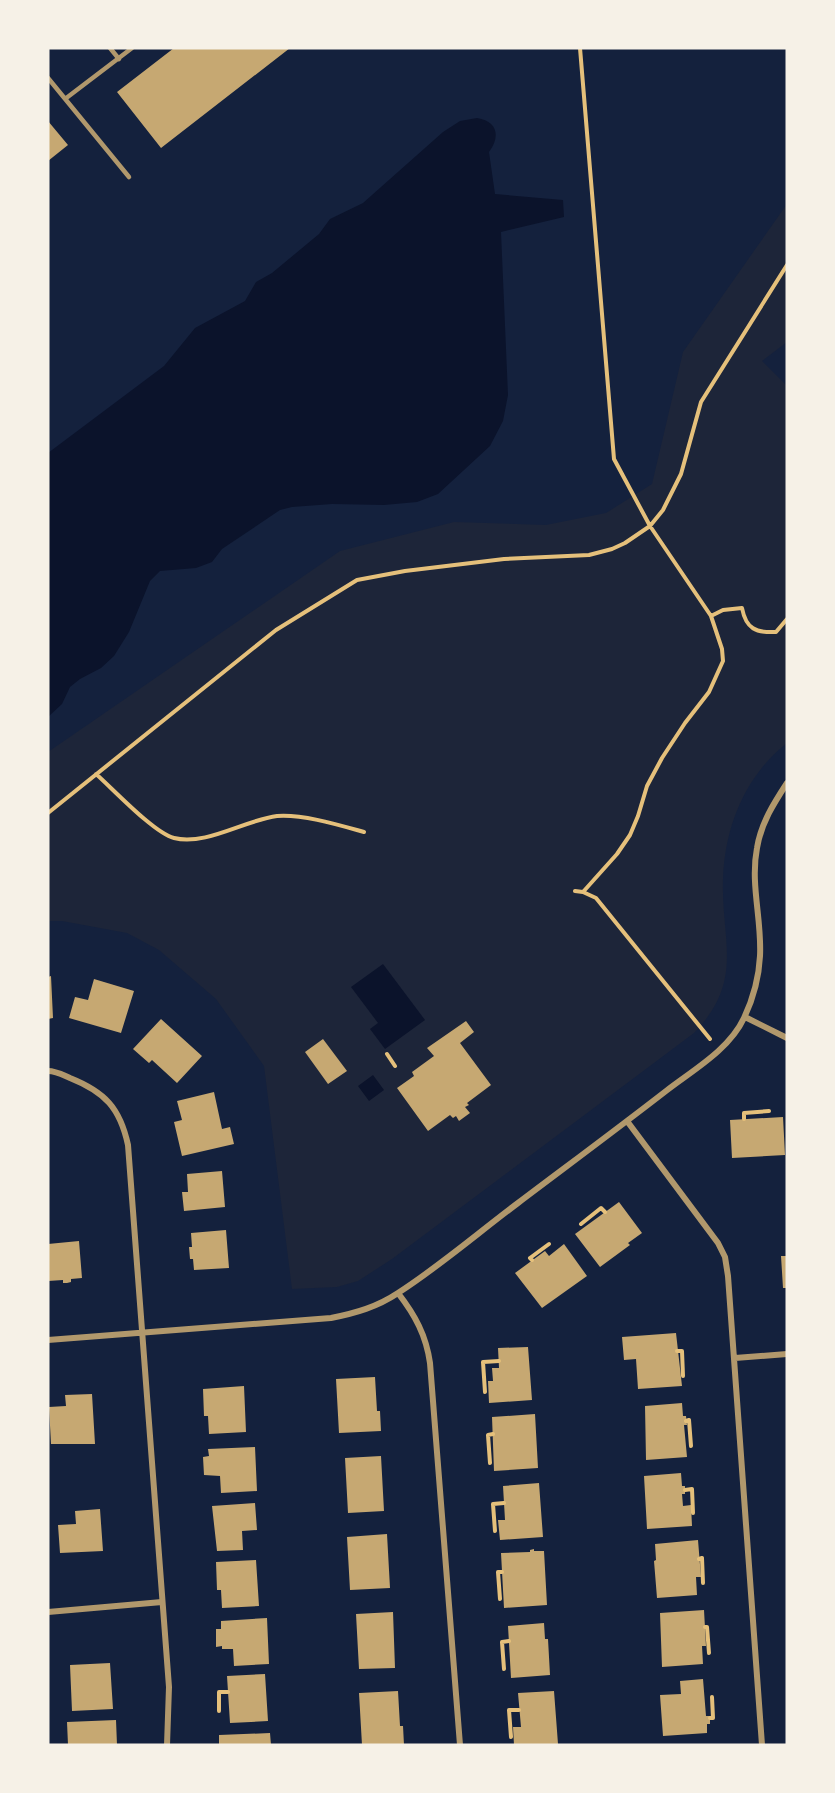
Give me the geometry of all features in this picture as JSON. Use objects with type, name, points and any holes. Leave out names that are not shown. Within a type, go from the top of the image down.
[{"type":"street","points":[[48,1340],[331,1318],[363,1311],[398,1293],[627,1121],[718,1050],[732,1037],[745,1017],[756,983],[760,956],[754,872],[757,847],[762,826],[787,783]]},
{"type":"street","points":[[745,1017],[787,1038]]},
{"type":"street","points":[[48,1071],[82,1083],[107,1099],[124,1125],[129,1145],[169,1687],[167,1745]]},
{"type":"street","points":[[627,1121],[718,1243],[724,1257],[728,1276],[735,1358],[762,1745]]},
{"type":"street","points":[[398,1293],[414,1315],[428,1346],[460,1745]]},
{"type":"street","points":[[735,1358],[787,1354]]},
{"type":"street","points":[[48,1612],[162,1602]]},
{"type":"lane","points":[[110,48],[118,59]]},
{"type":"lane","points":[[65,99],[132,48]]},
{"type":"lane","points":[[48,78],[129,177]]},
{"type":"path","points":[[580,48],[614,459],[650,526],[711,616],[722,648],[723,661],[709,692],[685,723],[647,786],[630,836],[583,892]]},
{"type":"path","points":[[48,813],[276,630],[357,580],[405,571],[493,560],[589,555],[625,543],[650,526],[663,510],[681,474],[701,402],[787,266]]},
{"type":"path","points":[[711,616],[723,610],[742,608],[750,627],[761,632],[776,632],[787,619]]},
{"type":"path","points":[[96,774],[151,824],[173,837],[199,838],[280,816],[296,817],[364,832]]},
{"type":"path","points":[[575,891],[596,898],[710,1039]]},
{"type":"path","points":[[387,1054],[395,1066]]},
{"type":"path","points":[[744,1119],[744,1113],[769,1111]]},
{"type":"path","points":[[581,1224],[601,1208],[605,1212]]},
{"type":"path","points":[[532,1260],[530,1258],[549,1244]]},
{"type":"path","points":[[677,1351],[682,1351],[683,1376]]},
{"type":"path","points":[[485,1392],[483,1362],[499,1361]]},
{"type":"path","points":[[686,1421],[689,1420],[691,1446]]},
{"type":"path","points":[[490,1463],[488,1435],[494,1434]]},
{"type":"path","points":[[685,1490],[692,1490],[693,1513]]},
{"type":"path","points":[[495,1531],[493,1504],[504,1503]]},
{"type":"path","points":[[699,1558],[702,1558],[703,1583]]},
{"type":"path","points":[[500,1599],[498,1572],[502,1572]]},
{"type":"path","points":[[705,1627],[707,1627],[709,1653]]},
{"type":"path","points":[[504,1669],[502,1642],[509,1641]]},
{"type":"path","points":[[219,1712],[219,1692],[228,1692]]},
{"type":"path","points":[[710,1718],[713,1718],[712,1697]]},
{"type":"path","points":[[511,1737],[509,1710],[519,1710]]},
{"type":"shaded area","points":[[477,118],[489,122],[495,130],[495,140],[489,152],[495,194],[563,200],[564,217],[501,232],[508,395],[503,421],[490,446],[438,494],[417,502],[384,505],[332,504],[280,510],[222,549],[212,562],[196,568],[160,571],[150,581],[129,632],[114,656],[101,668],[70,687],[62,704],[48,717],[48,453],[164,366],[195,328],[245,301],[256,282],[272,273],[319,234],[330,219],[363,203],[443,132],[460,121]]},
{"type":"shaded area","points":[[787,204],[787,342],[762,361],[787,386],[787,743],[760,771],[749,787],[733,821],[723,879],[727,959],[720,995],[710,1014],[694,1033],[392,1259],[358,1281],[337,1287],[292,1289],[264,1066],[216,999],[159,950],[127,933],[62,921],[48,921],[48,752],[340,551],[454,522],[546,525],[606,513],[652,484],[683,352]]},
{"type":"shaded area","points":[[383,964],[425,1020],[385,1049],[370,1029],[378,1023],[351,987]]},
{"type":"shaded area","points":[[373,1075],[384,1090],[369,1101],[358,1086]]},
{"type":"building","points":[[174,48],[290,48],[161,148],[117,92]]},
{"type":"building","points":[[48,121],[68,145],[48,161]]},
{"type":"building","points":[[51,976],[53,1018],[48,1019],[48,977]]},
{"type":"building","points":[[94,979],[134,991],[121,1033],[69,1018],[75,997],[88,1000]]},
{"type":"building","points":[[161,1019],[202,1056],[177,1083],[152,1060],[149,1063],[133,1049]]},
{"type":"building","points":[[466,1021],[474,1032],[460,1043],[491,1085],[467,1103],[469,1105],[465,1107],[470,1113],[459,1121],[456,1116],[453,1118],[450,1115],[428,1131],[397,1088],[414,1076],[412,1072],[434,1056],[427,1048]]},
{"type":"building","points":[[323,1039],[347,1071],[328,1084],[305,1052]]},
{"type":"building","points":[[214,1092],[222,1129],[230,1127],[234,1144],[182,1156],[174,1122],[182,1120],[177,1101]]},
{"type":"building","points":[[783,1117],[785,1155],[732,1158],[730,1120]]},
{"type":"building","points":[[222,1171],[225,1207],[184,1211],[182,1192],[188,1192],[187,1174]]},
{"type":"building","points":[[619,1202],[642,1233],[600,1267],[575,1234]]},
{"type":"building","points":[[226,1230],[229,1268],[194,1270],[189,1247],[192,1247],[191,1233]]},
{"type":"building","points":[[79,1241],[82,1278],[71,1279],[71,1282],[67,1283],[63,1283],[63,1280],[48,1281],[48,1244]]},
{"type":"building","points":[[564,1244],[587,1276],[542,1308],[515,1273],[545,1251],[549,1256]]},
{"type":"building","points":[[781,1256],[787,1256],[787,1288],[783,1288]]},
{"type":"building","points":[[676,1333],[682,1386],[638,1389],[636,1359],[624,1360],[622,1337]]},
{"type":"building","points":[[528,1347],[532,1400],[489,1403],[488,1381],[493,1381],[492,1368],[499,1368],[498,1348]]},
{"type":"building","points":[[375,1377],[381,1431],[339,1433],[336,1379]]},
{"type":"building","points":[[244,1386],[246,1432],[209,1434],[208,1416],[204,1416],[203,1389]]},
{"type":"building","points":[[92,1394],[95,1444],[51,1444],[49,1407],[66,1406],[65,1395]]},
{"type":"building","points":[[682,1403],[683,1416],[686,1416],[687,1425],[684,1425],[687,1457],[646,1460],[645,1406]]},
{"type":"building","points":[[535,1414],[538,1468],[494,1471],[492,1417]]},
{"type":"building","points":[[255,1447],[257,1491],[221,1493],[220,1476],[204,1475],[203,1457],[209,1456],[208,1449]]},
{"type":"building","points":[[381,1456],[384,1511],[348,1513],[345,1458]]},
{"type":"building","points":[[681,1473],[682,1486],[685,1486],[685,1494],[682,1494],[683,1506],[691,1505],[692,1526],[647,1529],[644,1476]]},
{"type":"building","points":[[539,1483],[543,1537],[500,1540],[498,1520],[505,1520],[503,1486]]},
{"type":"building","points":[[255,1503],[257,1530],[242,1531],[243,1550],[217,1551],[212,1506]]},
{"type":"building","points":[[100,1509],[103,1551],[60,1553],[58,1525],[76,1524],[75,1511]]},
{"type":"building","points":[[387,1534],[390,1588],[350,1590],[347,1537]]},
{"type":"building","points":[[698,1540],[701,1577],[696,1577],[697,1595],[657,1598],[655,1544]]},
{"type":"building","points":[[534,1549],[534,1551],[544,1551],[547,1605],[504,1608],[501,1553],[530,1552]]},
{"type":"building","points":[[256,1560],[259,1606],[222,1608],[221,1590],[217,1590],[216,1562]]},
{"type":"building","points":[[704,1610],[706,1646],[702,1646],[703,1664],[662,1667],[660,1613]]},
{"type":"building","points":[[393,1612],[395,1668],[359,1669],[356,1614]]},
{"type":"building","points":[[267,1618],[269,1664],[234,1666],[233,1649],[216,1647],[216,1629],[221,1629],[221,1621]]},
{"type":"building","points":[[544,1623],[545,1639],[548,1639],[550,1675],[511,1678],[508,1626]]},
{"type":"building","points":[[110,1663],[113,1709],[72,1711],[70,1665]]},
{"type":"building","points":[[265,1674],[268,1721],[230,1723],[227,1676]]},
{"type":"building","points":[[703,1679],[706,1716],[710,1716],[707,1733],[663,1736],[660,1695],[681,1694],[680,1681]]},
{"type":"building","points":[[398,1691],[400,1726],[403,1726],[404,1745],[362,1745],[359,1693]]},
{"type":"building","points":[[554,1691],[558,1744],[514,1745],[513,1727],[521,1727],[518,1693]]},
{"type":"building","points":[[116,1720],[117,1745],[68,1745],[67,1722]]},
{"type":"building","points":[[270,1733],[271,1745],[219,1745],[219,1735]]}]
